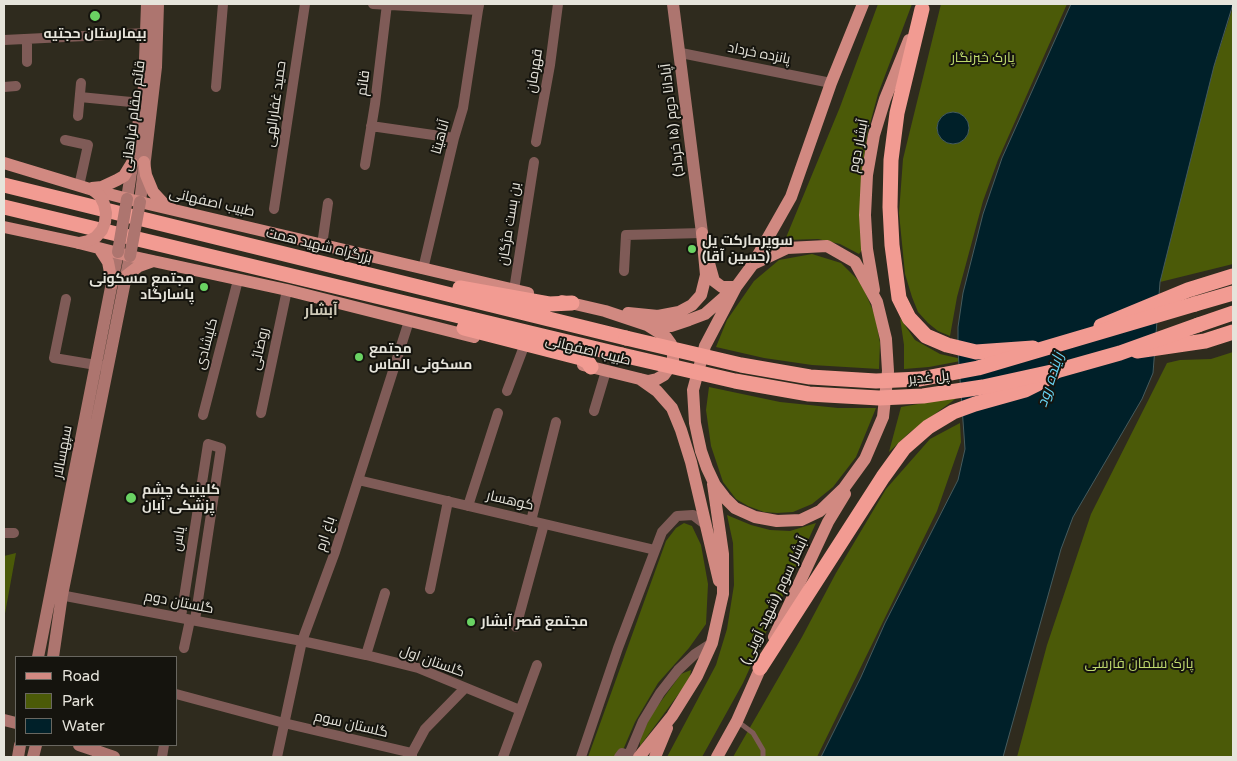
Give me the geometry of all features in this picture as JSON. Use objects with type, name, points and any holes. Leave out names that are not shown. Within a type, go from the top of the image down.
[{"type":"highway","points":[[923,7],[897,113],[891,160],[890,207],[899,298],[909,318],[926,336],[947,346],[976,352],[1048,348]]},
{"type":"highway","name":"بزرگراه شهید همت","points":[[4,185],[626,338]]},
{"type":"highway","points":[[4,206],[420,307],[444,323],[581,358],[588,362],[591,367]]},
{"type":"highway","points":[[1192,297],[1233,276]]},
{"type":"highway","points":[[431,290],[466,288],[550,304],[572,303]]},
{"type":"highway","name":"پل غدیر","points":[[626,338],[741,365],[810,377],[876,381],[920,379],[978,368],[1048,348],[1192,297],[1233,293]]},
{"type":"highway","name":"پل غدیر","points":[[420,307],[736,381],[809,394],[879,398],[923,396],[966,390],[1056,371],[1120,353],[1233,313]]},
{"type":"highway","points":[[1120,353],[1205,341],[1233,332]]},
{"type":"highway","points":[[760,668],[904,448],[941,418],[975,404],[1031,387],[1056,371]]},
{"type":"main road","name":"قائم مقام فراهانی","points":[[124,254],[140,202],[138,162],[141,103],[144,87],[147,4]]},
{"type":"main road","name":"قائم مقام فراهانی","points":[[124,254],[126,199],[138,162],[156,67],[158,4]]},
{"type":"main road","name":"آپادانا دوم (۱۵ خرداد)","points":[[674,4],[702,233]]},
{"type":"main road","points":[[753,264],[787,248],[827,246],[855,262],[876,302],[886,338],[888,371],[883,417],[865,459],[844,488],[820,511],[801,520],[777,521],[755,517],[735,508],[725,498],[711,476],[701,451],[695,423],[693,390],[705,346],[736,287],[753,264],[791,196],[831,83],[863,4]]},
{"type":"main road","name":"آبشار دوم","points":[[876,302],[867,249],[865,214],[867,175],[874,135],[885,99],[923,7]]},
{"type":"main road","points":[[87,188],[102,187],[118,180],[138,162],[153,192],[165,205],[175,210]]},
{"type":"main road","name":"طبیب اصفهانی","points":[[4,163],[126,199],[572,303],[648,325]]},
{"type":"main road","points":[[79,243],[96,237],[102,230],[105,222],[106,213],[100,196],[87,188]]},
{"type":"main road","name":"طبیب اصفهانی","points":[[4,227],[286,290],[640,379]]},
{"type":"main road","points":[[702,233],[714,281],[722,287],[736,287]]},
{"type":"main road","points":[[605,311],[658,316],[679,312],[692,305],[701,296],[706,275],[702,233]]},
{"type":"main road","points":[[99,248],[108,262],[112,284]]},
{"type":"main road","name":"سپهسالار","points":[[38,656],[56,594],[102,366],[126,276],[124,254]]},
{"type":"main road","name":"سپهسالار","points":[[102,366],[112,284],[124,254]]},
{"type":"main road","points":[[126,276],[139,266],[153,261]]},
{"type":"main road","points":[[648,325],[671,326],[705,314],[736,287]]},
{"type":"main road","points":[[640,379],[657,379],[664,375],[672,360],[671,344],[666,337],[648,325]]},
{"type":"main road","points":[[640,379],[657,391],[672,408],[681,430],[691,462],[723,594]]},
{"type":"main road","name":"آبشار سوم (شهید آوینی)","points":[[718,757],[737,722],[787,608],[828,522],[865,459]]},
{"type":"main road","points":[[655,757],[672,716],[697,676],[712,643],[723,594],[723,554],[711,476]]},
{"type":"main road","name":"سپهسالار","points":[[52,656],[56,594]]},
{"type":"main road","points":[[628,757],[672,716]]},
{"type":"main road","points":[[82,746],[114,757]]},
{"type":"street","points":[[216,87],[222,4]]},
{"type":"street","name":"حمید غفارالهی","points":[[274,209],[304,4]]},
{"type":"street","points":[[373,4],[478,7]]},
{"type":"street","name":"قائم","points":[[365,165],[387,4]]},
{"type":"street","name":"قهرمان","points":[[536,142],[550,65],[558,4]]},
{"type":"street","name":"آناهیتا","points":[[423,269],[454,138],[463,108],[478,7]]},
{"type":"street","points":[[4,40],[146,33]]},
{"type":"street","points":[[27,39],[27,62]]},
{"type":"street","name":"پانزده خرداد","points":[[681,53],[831,83]]},
{"type":"street","points":[[78,116],[81,83]]},
{"type":"street","points":[[4,87],[16,86]]},
{"type":"street","points":[[80,97],[141,103]]},
{"type":"street","points":[[371,126],[454,138]]},
{"type":"street","points":[[65,140],[88,144],[87,188]]},
{"type":"street","name":"بن بست مژگان","points":[[514,290],[534,162]]},
{"type":"street","points":[[322,245],[328,203]]},
{"type":"street","points":[[624,272],[626,235],[702,233]]},
{"type":"street","name":"کلیشادی","points":[[203,415],[238,280]]},
{"type":"street","name":"روضائی","points":[[261,413],[286,290]]},
{"type":"street","points":[[66,299],[54,358],[102,366]]},
{"type":"street","name":"باغ ارم","points":[[277,757],[302,641],[335,552],[409,321]]},
{"type":"street","points":[[507,391],[523,350]]},
{"type":"street","points":[[594,411],[606,371]]},
{"type":"street","points":[[468,506],[498,413]]},
{"type":"street","points":[[531,520],[556,422]]},
{"type":"street","name":"یاس","points":[[208,444],[221,448],[188,619],[208,444]]},
{"type":"street","name":"کوهسار","points":[[358,480],[655,550]]},
{"type":"street","points":[[430,589],[448,501]]},
{"type":"street","points":[[581,757],[618,648],[662,532],[678,516],[693,515],[706,525]]},
{"type":"street","points":[[516,627],[544,524]]},
{"type":"street","points":[[366,655],[385,593]]},
{"type":"street","name":"گلستان دوم","points":[[56,594],[302,641]]},
{"type":"street","points":[[184,648],[188,619]]},
{"type":"street","name":"گلستان اول","points":[[302,641],[418,668],[520,710]]},
{"type":"street","points":[[628,757],[643,721],[666,685],[695,654],[712,643]]},
{"type":"street","points":[[503,757],[536,665]]},
{"type":"street","points":[[412,755],[425,729],[465,688]]},
{"type":"street","name":"گلستان سوم","points":[[178,695],[412,755]]},
{"type":"lane","points":[[737,722],[753,733],[763,750],[763,757]]},
{"type":"green space","points":[[878,4],[912,4],[878,94],[868,131],[861,177],[862,250],[859,254],[840,244],[818,239],[785,240],[840,107]]},
{"type":"green space","name":"پارک خبرنگار","points":[[941,4],[1067,4],[998,160],[983,201],[957,297],[950,336],[938,331],[918,312],[905,274],[899,213],[903,159]]},
{"type":"green space","points":[[1233,7],[1233,264],[1160,282],[1214,66]]},
{"type":"green space","points":[[812,254],[841,263],[861,283],[875,315],[880,343],[879,369],[812,365],[764,358],[716,347],[727,320],[754,281],[779,260]]},
{"type":"green space","points":[[900,318],[915,340],[940,354],[966,360],[929,367],[904,369],[904,345]]},
{"type":"green space","name":"پارک سلمان فارسی","points":[[1233,352],[1233,757],[1017,757],[1047,645],[1091,514],[1167,363],[1180,360],[1211,359]]},
{"type":"green space","points":[[709,387],[780,402],[838,408],[876,408],[856,457],[833,487],[812,504],[793,512],[764,512],[736,499],[723,482],[711,446],[706,410]]},
{"type":"green space","points":[[958,397],[909,433],[889,452],[901,407]]},
{"type":"green space","points":[[960,423],[961,442],[937,511],[817,757],[733,757],[802,637],[836,573],[886,489],[930,439]]},
{"type":"green space","points":[[727,515],[751,525],[770,530],[790,531],[816,523],[743,683],[702,757],[667,757],[716,665],[727,629],[734,585],[733,543]]},
{"type":"green space","points":[[684,523],[692,526],[701,545],[708,584],[706,624],[689,648],[658,683],[635,722],[620,757],[588,757],[666,541],[676,528]]},
{"type":"green space","points":[[16,553],[4,619],[4,556]]},
{"type":"green space","points":[[691,670],[690,676],[683,688],[640,746],[640,739],[651,715],[681,674]]},
{"type":"water","name":"زاینده رود","points":[[1071,4],[1233,4],[1214,66],[1160,282],[1153,373],[1142,399],[1073,517],[1061,549],[1003,757],[821,757],[861,677],[885,623],[958,480],[965,449],[958,351],[958,327],[963,293],[983,214],[1002,158]]},
{"type":"water","points":[[953,112],[959,113],[964,117],[968,122],[968,134],[964,139],[959,143],[953,144],[947,143],[942,139],[938,134],[937,128],[938,122],[942,117],[947,113]]},
{"type":"place","name":"بیمارستان حجتیه","points":[[95,16]]},
{"type":"place","name":"سوپرمارکت پل (حسین آقا)","points":[[692,249]]},
{"type":"place","name":"مجتمع مسکونی پاسارگاد","points":[[204,287]]},
{"type":"place","name":"مجتمع مسکونی الماس","points":[[359,357]]},
{"type":"place","name":"کلینیک چشم پزشکی آبان","points":[[131,498]]},
{"type":"place","name":"مجتمع قصر آبشار","points":[[471,622]]},
{"type":"district","name":"آبشار","points":[[321,311]]}]
